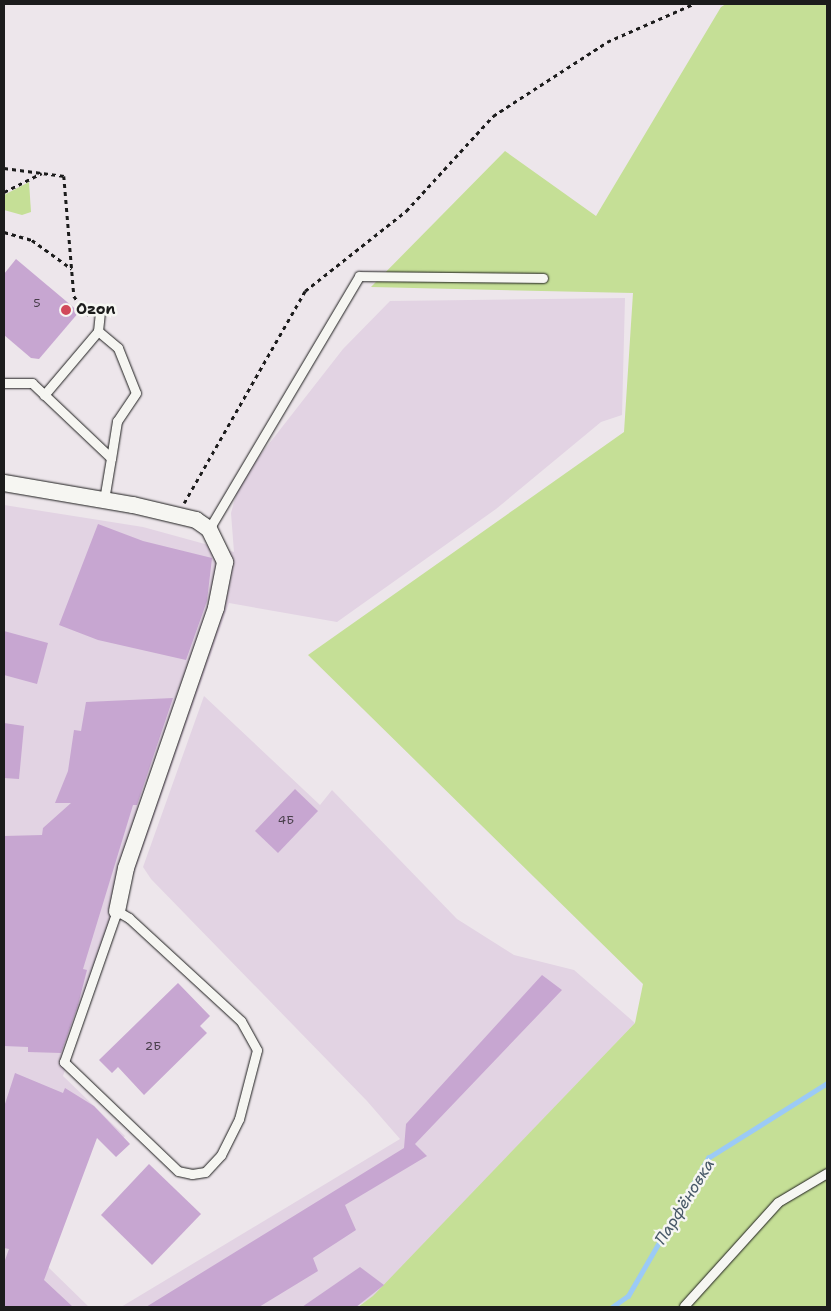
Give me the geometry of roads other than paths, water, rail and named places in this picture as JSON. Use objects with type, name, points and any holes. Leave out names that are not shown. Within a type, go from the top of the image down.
[{"type":"street","points":[[4,483],[178,514],[196,520],[209,529],[224,562],[223,580],[126,868],[117,911]]},
{"type":"lane","points":[[209,529],[359,276],[543,278]]},
{"type":"lane","points":[[44,395],[98,331],[100,312]]},
{"type":"lane","points":[[98,331],[118,348],[136,393],[117,421],[104,500]]},
{"type":"lane","points":[[4,383],[32,383],[111,458]]},
{"type":"lane","points":[[117,911],[128,918],[241,1021],[257,1050],[239,1119],[221,1155],[205,1172],[192,1174],[178,1171],[64,1062],[117,911]]},
{"type":"lane","points":[[684,1306],[778,1202],[827,1173]]},
{"type":"waterway","name":"Парфёновка","points":[[612,1307],[628,1296],[708,1158],[827,1083]]},
{"type":"place","name":"Ozon","points":[[66,310]]}]
